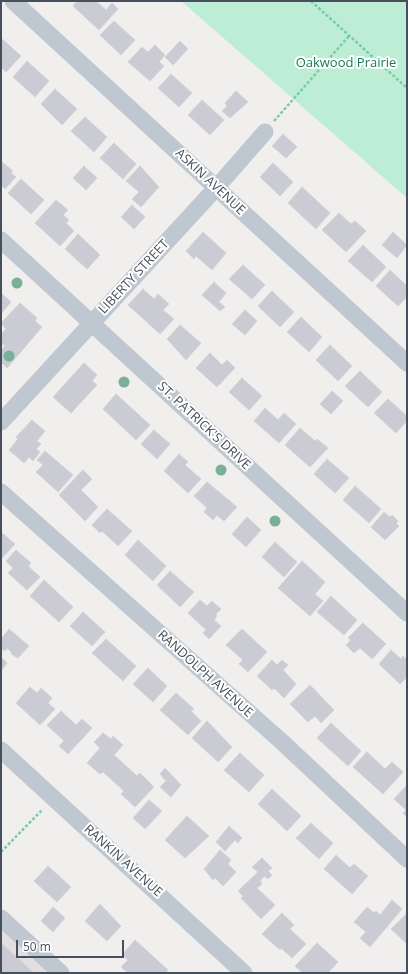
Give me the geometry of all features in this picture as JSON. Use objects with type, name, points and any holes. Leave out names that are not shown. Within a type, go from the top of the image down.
[{"type":"street","name":"ASKIN AVENUE","points":[[13,1],[407,363]]},
{"type":"street","name":"LIBERTY STREET","points":[[1,422],[216,188],[265,132]]},
{"type":"street","name":"ST. PATRICK'S DRIVE","points":[[1,240],[407,613]]},
{"type":"street","name":"RANDOLPH AVENUE","points":[[1,492],[281,741],[407,859]]},
{"type":"street","name":"RANKIN AVENUE","points":[[1,750],[244,973]]},
{"type":"street","points":[[1,918],[61,973]]},
{"type":"path","points":[[311,1],[407,88]]},
{"type":"path","points":[[265,132],[349,36]]},
{"type":"path","points":[[1,852],[45,807]]},
{"type":"shaded area","points":[[1,909],[71,973],[1,973]]},
{"type":"green space","name":"Oakwood Prairie","points":[[181,1],[407,1],[407,198]]},
{"type":"building","points":[[77,1],[96,1],[106,10],[112,3],[118,9],[99,30],[73,6]]},
{"type":"building","points":[[114,21],[135,40],[121,55],[100,35]]},
{"type":"building","points":[[1,38],[21,56],[6,72],[1,67]]},
{"type":"building","points":[[180,41],[188,49],[173,65],[165,57]]},
{"type":"building","points":[[155,45],[165,55],[159,62],[164,66],[150,81],[128,62],[142,47],[148,52]]},
{"type":"building","points":[[27,61],[49,81],[35,97],[13,77]]},
{"type":"building","points":[[171,74],[192,93],[179,107],[158,88]]},
{"type":"building","points":[[55,89],[77,109],[62,125],[41,104]]},
{"type":"building","points":[[236,91],[248,102],[230,118],[222,111],[227,106],[225,103]]},
{"type":"building","points":[[202,100],[224,120],[210,135],[188,115]]},
{"type":"building","points":[[85,117],[107,137],[94,152],[71,131]]},
{"type":"building","points":[[283,134],[297,147],[286,158],[272,146]]},
{"type":"building","points":[[114,143],[136,164],[123,179],[100,158]]},
{"type":"building","points":[[1,161],[13,171],[11,173],[16,177],[5,189],[1,185]]},
{"type":"building","points":[[273,163],[293,182],[280,196],[260,177]]},
{"type":"building","points":[[84,166],[97,178],[86,190],[73,178]]},
{"type":"building","points":[[140,166],[159,187],[141,207],[132,199],[139,192],[126,181]]},
{"type":"building","points":[[21,179],[44,200],[31,214],[8,193]]},
{"type":"building","points":[[302,187],[330,213],[316,229],[288,203]]},
{"type":"building","points":[[56,200],[68,210],[63,215],[69,220],[66,223],[74,231],[60,246],[35,223]]},
{"type":"building","points":[[132,205],[145,217],[134,229],[121,217]]},
{"type":"building","points":[[339,213],[351,224],[355,221],[366,231],[346,252],[322,230]]},
{"type":"building","points":[[203,232],[226,253],[212,270],[196,256],[194,259],[186,251]]},
{"type":"building","points":[[393,232],[407,245],[397,258],[382,245]]},
{"type":"building","points":[[78,234],[100,255],[87,269],[65,249]]},
{"type":"building","points":[[363,245],[386,267],[372,282],[348,261]]},
{"type":"building","points":[[243,265],[265,285],[252,299],[229,279]]},
{"type":"building","points":[[390,270],[407,286],[407,297],[398,306],[376,286]]},
{"type":"building","points":[[214,282],[226,293],[219,302],[225,307],[220,311],[202,295]]},
{"type":"building","points":[[143,289],[154,299],[158,294],[169,304],[163,310],[174,319],[160,334],[128,305]]},
{"type":"building","points":[[272,291],[294,312],[280,327],[258,306]]},
{"type":"building","points":[[1,293],[11,302],[1,314]]},
{"type":"building","points":[[20,303],[37,318],[35,321],[42,327],[7,368],[1,362],[1,350],[5,346],[1,343],[1,334],[6,329],[1,323]]},
{"type":"building","points":[[245,310],[257,321],[245,335],[232,324]]},
{"type":"building","points":[[301,317],[322,337],[309,352],[287,332]]},
{"type":"building","points":[[180,325],[201,343],[186,360],[167,339]]},
{"type":"building","points":[[330,345],[352,366],[338,381],[316,360]]},
{"type":"building","points":[[210,353],[222,365],[227,360],[235,368],[217,387],[196,368]]},
{"type":"building","points":[[84,363],[97,375],[92,381],[97,385],[71,413],[53,397]]},
{"type":"building","points":[[360,371],[382,392],[368,407],[345,386]]},
{"type":"building","points":[[242,378],[262,396],[249,410],[229,392]]},
{"type":"building","points":[[332,391],[343,401],[331,414],[320,404]]},
{"type":"building","points":[[116,394],[150,425],[136,440],[103,409]]},
{"type":"building","points":[[388,399],[407,416],[407,421],[396,433],[374,413]]},
{"type":"building","points":[[265,408],[278,420],[284,413],[296,424],[279,443],[254,421]]},
{"type":"building","points":[[32,420],[45,431],[37,441],[41,444],[36,449],[40,452],[33,461],[29,457],[24,463],[9,450],[18,439],[16,437]]},
{"type":"building","points":[[300,428],[315,441],[317,439],[328,448],[310,467],[285,445]]},
{"type":"building","points":[[154,430],[170,444],[157,459],[141,444]]},
{"type":"building","points":[[45,451],[73,475],[58,492],[36,472],[43,465],[37,460]]},
{"type":"building","points":[[179,454],[188,462],[185,465],[201,479],[188,493],[164,471]]},
{"type":"building","points":[[327,459],[349,478],[335,493],[314,474]]},
{"type":"building","points":[[83,470],[92,479],[81,490],[98,507],[85,521],[59,495]]},
{"type":"building","points":[[207,482],[237,507],[224,521],[217,515],[213,520],[204,512],[207,508],[194,496]]},
{"type":"building","points":[[355,486],[381,509],[369,523],[343,500]]},
{"type":"building","points":[[107,509],[132,531],[118,546],[102,531],[100,533],[92,525]]},
{"type":"building","points":[[384,512],[390,517],[392,515],[398,521],[396,523],[399,526],[385,540],[371,527]]},
{"type":"building","points":[[247,517],[261,530],[246,547],[232,534]]},
{"type":"building","points":[[1,532],[15,544],[1,559]]},
{"type":"building","points":[[138,540],[166,566],[153,581],[125,555]]},
{"type":"building","points":[[275,542],[297,562],[284,577],[262,557]]},
{"type":"building","points":[[16,550],[31,563],[28,566],[40,577],[27,590],[8,573],[13,568],[6,561]]},
{"type":"building","points":[[302,561],[325,582],[315,594],[323,601],[310,616],[278,588]]},
{"type":"building","points":[[170,571],[194,592],[180,607],[157,585]]},
{"type":"building","points":[[44,580],[73,607],[59,622],[30,596]]},
{"type":"building","points":[[331,596],[357,620],[344,635],[317,612]]},
{"type":"building","points":[[200,600],[207,606],[212,601],[221,609],[216,614],[217,616],[214,620],[221,626],[209,639],[203,633],[206,630],[188,613]]},
{"type":"building","points":[[83,612],[105,632],[92,646],[70,626]]},
{"type":"building","points":[[363,623],[386,644],[372,659],[360,648],[354,653],[346,645],[351,640],[348,638]]},
{"type":"building","points":[[9,629],[29,646],[18,658],[11,654],[12,653],[7,648],[5,651],[1,649],[1,639]]},
{"type":"building","points":[[242,629],[267,652],[248,672],[239,664],[243,660],[226,645]]},
{"type":"building","points":[[106,639],[136,666],[123,681],[92,653]]},
{"type":"building","points":[[391,650],[401,659],[403,656],[407,660],[407,677],[400,684],[379,664]]},
{"type":"building","points":[[1,657],[7,663],[1,671]]},
{"type":"building","points":[[272,660],[277,665],[282,660],[288,665],[283,670],[296,684],[284,698],[274,688],[272,690],[257,676]]},
{"type":"building","points":[[148,668],[167,686],[153,702],[133,684]]},
{"type":"building","points":[[310,685],[334,710],[321,723],[315,716],[308,722],[290,704]]},
{"type":"building","points":[[30,687],[37,693],[41,688],[52,698],[48,703],[55,709],[40,725],[16,703]]},
{"type":"building","points":[[176,693],[194,709],[191,711],[201,721],[188,735],[160,710]]},
{"type":"building","points":[[61,711],[76,725],[82,719],[92,728],[68,754],[59,746],[64,741],[47,725]]},
{"type":"building","points":[[207,721],[232,747],[218,762],[192,738]]},
{"type":"building","points":[[331,723],[361,751],[348,766],[317,738]]},
{"type":"building","points":[[103,733],[111,739],[113,736],[123,745],[114,755],[137,776],[140,773],[154,787],[135,807],[121,794],[124,791],[103,772],[100,774],[87,763],[100,748],[94,742]]},
{"type":"building","points":[[367,752],[385,769],[392,762],[403,772],[383,794],[353,767]]},
{"type":"building","points":[[240,753],[264,775],[249,792],[224,770]]},
{"type":"building","points":[[165,768],[181,785],[171,797],[160,787],[166,781],[160,774]]},
{"type":"building","points":[[407,785],[407,817],[403,813],[406,810],[394,799]]},
{"type":"building","points":[[272,789],[301,816],[287,831],[258,804]]},
{"type":"building","points":[[149,800],[162,811],[145,829],[133,818]]},
{"type":"building","points":[[187,816],[209,836],[185,858],[165,840]]},
{"type":"building","points":[[311,823],[333,843],[319,859],[296,838]]},
{"type":"building","points":[[229,826],[242,838],[238,843],[235,840],[225,851],[216,842]]},
{"type":"building","points":[[220,850],[231,860],[228,864],[236,872],[223,886],[215,878],[213,880],[204,869]]},
{"type":"building","points":[[336,855],[350,868],[354,864],[368,876],[352,894],[324,869]]},
{"type":"building","points":[[262,858],[272,868],[268,871],[272,875],[268,879],[264,876],[260,881],[262,884],[257,888],[275,905],[261,919],[241,898],[243,896],[238,891],[258,872],[252,867]]},
{"type":"building","points":[[48,866],[71,887],[57,902],[34,881]]},
{"type":"building","points":[[392,900],[402,909],[370,947],[360,938],[366,932],[354,922],[367,907],[374,913],[376,911],[380,915]]},
{"type":"building","points":[[100,904],[121,926],[107,941],[85,921]]},
{"type":"building","points":[[53,907],[65,918],[53,932],[41,921]]},
{"type":"building","points":[[282,913],[294,925],[290,929],[306,944],[292,958],[281,948],[280,950],[262,934]]},
{"type":"building","points":[[406,914],[407,915],[407,944],[391,929]]},
{"type":"building","points":[[135,940],[168,970],[166,973],[141,973],[139,971],[137,973],[128,973],[121,967],[128,960],[122,955]]},
{"type":"building","points":[[1,943],[34,973],[1,973]]},
{"type":"building","points":[[317,943],[338,962],[328,973],[303,973],[295,966]]}]
